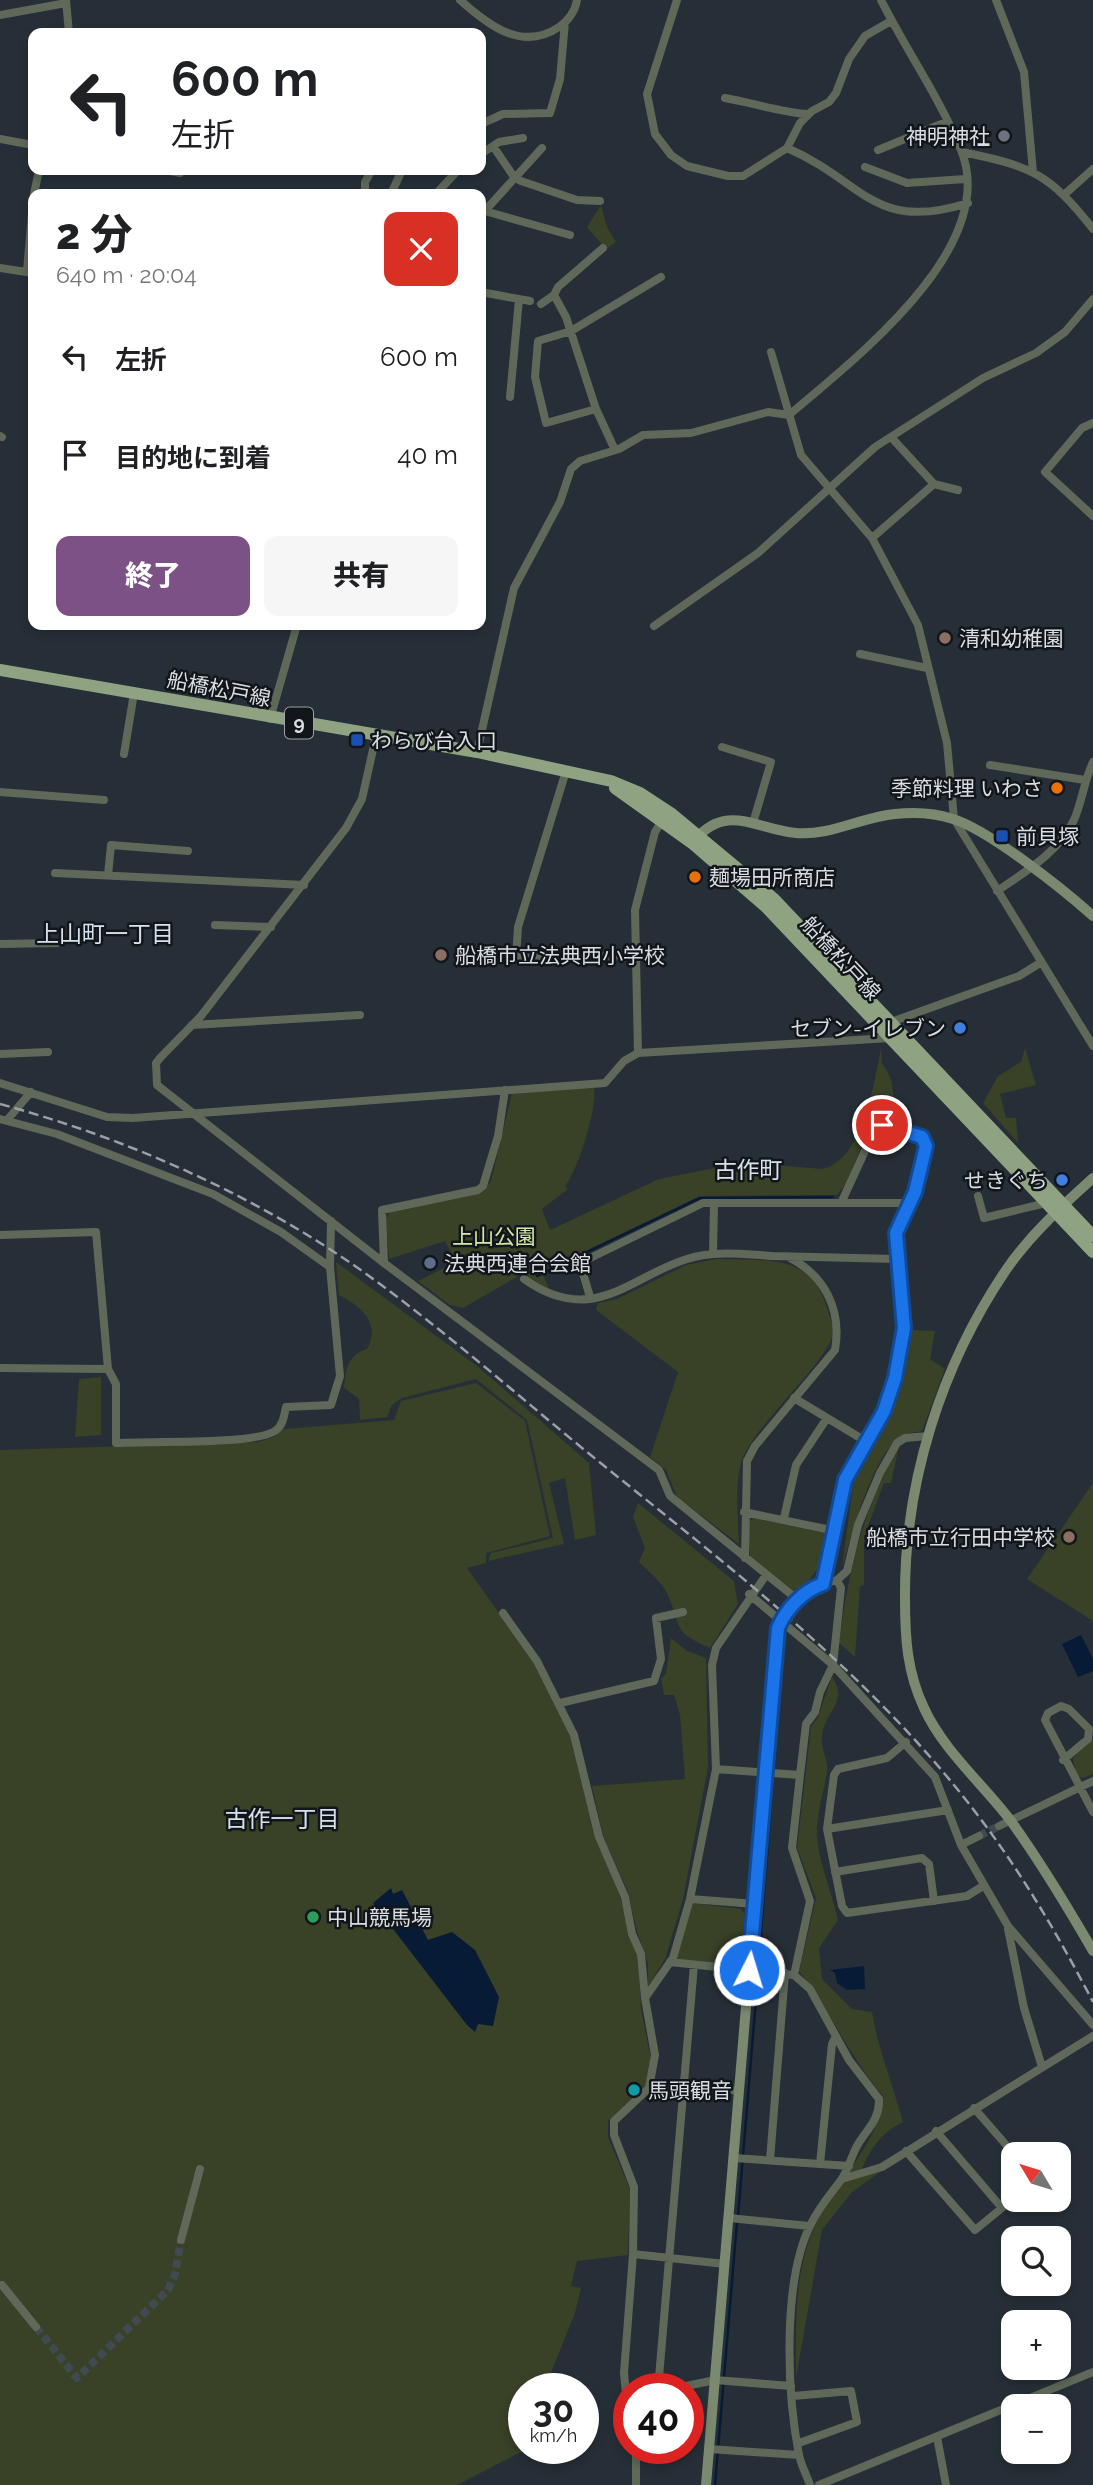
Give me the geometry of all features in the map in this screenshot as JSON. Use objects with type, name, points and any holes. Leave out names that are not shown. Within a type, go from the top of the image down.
[{"type":"main road","name":"船橋松戸線","points":[[0,670],[270,719],[477,752],[597,778],[640,793],[773,898],[891,1022],[1093,1252]]},
{"type":"main road","name":"船橋松戸線","points":[[597,778],[662,821],[695,839],[766,907],[1055,1206],[1093,1236]]},
{"type":"street","points":[[460,0],[486,23],[511,35],[539,36],[565,22]]},
{"type":"street","points":[[486,122],[503,114],[550,113],[560,79],[565,22],[577,0]]},
{"type":"street","points":[[677,0],[648,94],[655,134],[671,155],[705,173],[743,176],[787,148],[808,114],[829,102],[836,93],[849,60],[865,36],[891,21]]},
{"type":"street","points":[[477,752],[514,588],[560,502],[571,469],[580,461],[615,450],[643,435],[691,433],[768,412],[789,415],[886,332],[919,293],[945,254],[968,203],[962,152],[881,0]]},
{"type":"street","points":[[996,0],[1024,72],[1033,172]]},
{"type":"street","points":[[0,15],[66,1],[69,28]]},
{"type":"street","points":[[725,99],[761,104],[775,112],[808,114]]},
{"type":"street","points":[[878,150],[946,122]]},
{"type":"street","points":[[0,138],[28,144]]},
{"type":"street","points":[[486,150],[492,146],[523,138]]},
{"type":"street","points":[[492,146],[514,177],[577,200],[600,201]]},
{"type":"street","points":[[787,148],[820,162],[871,200],[895,211],[943,211],[968,203]]},
{"type":"street","points":[[486,208],[542,149]]},
{"type":"street","points":[[962,152],[1007,161],[1033,172],[1065,194],[1093,229]]},
{"type":"street","points":[[865,167],[907,183],[965,179]]},
{"type":"street","points":[[1065,194],[1093,169]]},
{"type":"street","points":[[441,189],[453,175]]},
{"type":"street","points":[[486,213],[570,235]]},
{"type":"street","points":[[541,304],[603,248]]},
{"type":"street","points":[[0,268],[28,272]]},
{"type":"street","points":[[596,409],[546,422],[540,408],[535,377],[538,341],[571,331],[661,277]]},
{"type":"street","points":[[486,293],[530,300]]},
{"type":"street","points":[[554,295],[571,331],[596,409],[615,450]]},
{"type":"street","points":[[510,397],[519,299]]},
{"type":"street","points":[[654,626],[758,553],[829,487],[891,437],[983,378],[1036,353],[1065,332],[1093,299]]},
{"type":"street","points":[[771,352],[801,456],[872,538],[918,625],[947,743],[954,819],[1093,1046]]},
{"type":"street","points":[[1091,510],[1045,472],[1082,428],[1093,424]]},
{"type":"street","points":[[891,437],[934,484],[958,490]]},
{"type":"street","points":[[872,538],[934,484]]},
{"type":"street","points":[[270,719],[297,630]]},
{"type":"street","points":[[860,654],[927,668]]},
{"type":"street","points":[[124,754],[134,693]]},
{"type":"street","points":[[376,736],[356,814],[192,1026],[156,1063],[157,1085],[384,1263],[659,1470],[670,1496],[798,1600]]},
{"type":"street","points":[[722,747],[771,762],[753,823]]},
{"type":"street","points":[[997,891],[1031,868],[1062,839],[1074,820],[1093,762]]},
{"type":"street","points":[[990,765],[1085,780]]},
{"type":"street","points":[[566,771],[518,927],[516,958],[634,955]]},
{"type":"street","points":[[0,792],[104,800]]},
{"type":"street","points":[[695,839],[704,829],[725,820],[810,833],[833,830],[893,814],[919,813],[954,819],[981,833],[1093,916]]},
{"type":"street","points":[[638,1053],[635,910],[655,832],[662,821]]},
{"type":"street","points":[[108,875],[111,845],[188,850]]},
{"type":"street","points":[[55,873],[304,884]]},
{"type":"street","points":[[215,925],[271,927]]},
{"type":"street","points":[[0,944],[57,943]]},
{"type":"street","points":[[891,1022],[1019,976],[1040,962]]},
{"type":"street","points":[[192,1026],[360,1015]]},
{"type":"street","points":[[0,1083],[107,1117],[194,1115],[605,1083],[624,1061],[638,1053],[890,1038]]},
{"type":"street","points":[[0,1054],[48,1052]]},
{"type":"street","points":[[384,1263],[382,1210],[478,1190],[483,1186],[498,1136],[505,1090]]},
{"type":"street","points":[[29,1094],[6,1118],[213,1194],[330,1263]]},
{"type":"street","points":[[823,1584],[845,1480],[884,1411],[900,1354],[904,1328],[896,1259],[896,1233],[909,1203],[926,1146],[922,1137],[882,1125],[875,1129],[842,1201]]},
{"type":"street","points":[[1093,1178],[1055,1206],[1018,1254],[987,1300],[956,1360],[928,1436],[906,1544],[905,1646],[912,1676],[930,1719],[1010,1821],[1055,1886],[1093,1951]]},
{"type":"street","points":[[978,1196],[984,1218],[1055,1206]]},
{"type":"street","points":[[590,1297],[580,1263],[703,1203],[909,1203]]},
{"type":"street","points":[[713,1254],[714,1205]]},
{"type":"street","points":[[0,1235],[96,1232],[108,1369],[116,1384],[116,1443],[251,1437],[273,1432],[281,1425],[286,1407],[331,1405],[340,1376],[330,1263],[331,1221]]},
{"type":"street","points":[[524,1279],[549,1295],[570,1299],[614,1295],[682,1260],[713,1254],[896,1259]]},
{"type":"street","points":[[745,1558],[747,1461],[794,1398],[835,1350],[838,1334],[824,1283],[808,1267],[785,1256]]},
{"type":"street","points":[[0,1368],[108,1369]]},
{"type":"street","points":[[794,1398],[867,1442]]},
{"type":"street","points":[[784,1518],[796,1465],[827,1418]]},
{"type":"street","points":[[706,2485],[777,1636],[781,1621],[798,1600],[811,1588],[838,1580],[846,1571],[858,1525],[880,1473],[897,1443],[905,1438],[928,1436]]},
{"type":"street","points":[[744,1512],[784,1518],[836,1531]]},
{"type":"street","points":[[645,1998],[670,1962],[690,1899],[716,1769],[715,1654],[749,1594],[765,1575]]},
{"type":"street","points":[[770,2160],[790,1974],[810,1901],[792,1848],[800,1775],[806,1724],[815,1712],[820,1692],[833,1665],[841,1588],[838,1580]]},
{"type":"street","points":[[749,1594],[833,1665],[906,1742],[934,1777],[961,1844],[1008,1926],[1093,2025]]},
{"type":"street","points":[[560,1703],[654,1681],[661,1659],[656,1618],[682,1612]]},
{"type":"street","points":[[503,1613],[537,1661],[574,1735],[599,1837],[625,1897],[644,1969],[645,1998],[655,2055],[649,2088],[614,2121],[614,2135],[634,2187],[633,2254],[624,2373]]},
{"type":"street","points":[[1063,1760],[1088,1739],[1089,1729],[1069,1709],[1061,1706],[1048,1713],[1045,1720],[1063,1760],[1093,1812]]},
{"type":"street","points":[[906,1742],[887,1758],[838,1769],[834,1775],[827,1829],[842,1906],[847,1913],[934,1901],[967,1896],[983,1886]]},
{"type":"street","points":[[716,1769],[800,1775]]},
{"type":"street","points":[[999,1826],[1093,1781]]},
{"type":"street","points":[[827,1829],[948,1810]]},
{"type":"street","points":[[961,1844],[979,1836]]},
{"type":"street","points":[[835,1872],[922,1858],[929,1864],[934,1901]]},
{"type":"street","points":[[690,1899],[755,1904]]},
{"type":"street","points":[[1008,1926],[1024,2008],[1042,2067]]},
{"type":"street","points":[[670,1962],[790,1974],[810,1989],[836,2036],[879,2099],[871,2130],[858,2144],[842,2179],[825,2199],[809,2226],[790,2298],[791,2386],[799,2455],[810,2485]]},
{"type":"street","points":[[659,2373],[694,1965]]},
{"type":"street","points":[[820,2164],[832,2044],[836,2036]]},
{"type":"street","points":[[842,2179],[882,2167],[936,2131],[1093,2036]]},
{"type":"street","points":[[649,2088],[683,2091],[716,2085],[739,2092]]},
{"type":"street","points":[[974,2108],[1004,2142]]},
{"type":"street","points":[[906,2151],[975,2230],[1002,2208],[936,2131]]},
{"type":"street","points":[[734,2158],[849,2166]]},
{"type":"street","points":[[181,2240],[200,2169]]},
{"type":"street","points":[[729,2218],[809,2226]]},
{"type":"street","points":[[633,2254],[725,2264]]},
{"type":"street","points":[[2,2285],[36,2327]]},
{"type":"street","points":[[819,2485],[1093,2372]]},
{"type":"street","points":[[704,2382],[715,2380],[791,2386]]},
{"type":"street","points":[[793,2396],[851,2391],[857,2422],[799,2442]]},
{"type":"street","points":[[937,2437],[946,2485]]},
{"type":"street","points":[[709,2449],[799,2455]]},
{"type":"street","points":[[636,2464],[636,2485]]},
{"type":"green space","points":[[601,205],[607,227],[616,242],[606,249],[587,227]]},
{"type":"green space","name":"上山公園","points":[[881,1048],[882,1064],[889,1076],[893,1092],[892,1123],[873,1120],[845,1185],[837,1195],[700,1196],[542,1272],[549,1289],[522,1274],[463,1308],[450,1305],[418,1281],[456,1262],[445,1241],[389,1259],[386,1219],[391,1211],[486,1188],[491,1181],[512,1093],[594,1086],[593,1108],[586,1138],[576,1167],[565,1186],[568,1189],[542,1209],[550,1230],[659,1179],[720,1167],[726,1161],[823,1169],[837,1162],[848,1151],[864,1118]]},
{"type":"green space","points":[[1025,1048],[1036,1085],[1000,1094],[1006,1118],[1016,1118],[1018,1143],[983,1103],[998,1076],[1021,1062]]},
{"type":"green space","points":[[716,1259],[780,1262],[807,1274],[825,1302],[833,1329],[829,1344],[820,1358],[762,1428],[743,1458],[738,1488],[739,1544],[677,1497],[666,1470],[650,1457],[678,1372],[596,1310],[598,1303],[617,1299],[686,1265]]},
{"type":"green space","points":[[336,1262],[477,1366],[589,1463],[596,1535],[575,1540],[565,1478],[549,1483],[564,1544],[488,1561],[491,1553],[553,1538],[527,1420],[476,1379],[402,1398],[392,1405],[387,1417],[360,1420],[359,1399],[344,1388],[351,1359],[367,1349],[372,1331],[362,1311],[339,1295]]},
{"type":"green space","points":[[912,1330],[935,1331],[930,1359],[945,1369],[922,1431],[899,1438],[878,1465],[863,1500],[842,1568],[853,1484],[891,1414],[904,1378]]},
{"type":"green space","points":[[101,1377],[101,1435],[75,1437],[79,1379]]},
{"type":"green space","name":"中山競馬場","points":[[476,1383],[525,1421],[550,1536],[486,1553],[486,1563],[467,1568],[531,1658],[571,1737],[638,1956],[641,2009],[651,2059],[646,2085],[608,2121],[608,2137],[630,2189],[628,2255],[577,2261],[571,2286],[581,2288],[575,2313],[551,2373],[508,2373],[508,2459],[457,2485],[0,2485],[0,1450],[257,1442],[275,1437],[284,1429],[394,1420],[401,1401]]},
{"type":"green space","points":[[899,1446],[891,1483],[884,1483],[864,1537],[864,1585],[860,1586],[855,1657],[839,1643],[853,1564],[866,1518]]},
{"type":"green space","points":[[1093,1483],[1093,1621],[1027,1579]]},
{"type":"green space","points":[[638,1503],[734,1581],[738,1604],[710,1648],[684,1633],[677,1622],[666,1591],[639,1562],[645,1548],[633,1517]]},
{"type":"green space","points":[[753,1518],[829,1534],[825,1559],[801,1591],[793,1591],[750,1556],[748,1522]]},
{"type":"green space","points":[[671,1638],[687,1651],[706,1658],[708,1767],[683,1899],[665,1959],[648,1987],[648,1963],[637,1932],[628,1892],[603,1836],[592,1786],[685,1779],[680,1715],[674,1695],[664,1695],[661,1678],[666,1674]]},
{"type":"green space","points":[[832,1677],[838,1693],[822,1735],[827,1768],[817,1836],[820,1857],[838,1920],[819,1948],[822,1979],[852,2009],[872,2012],[903,2122],[875,2145],[859,2177],[880,2172],[852,2192],[822,2230],[796,2378],[797,2299],[803,2261],[824,2207],[856,2162],[874,2130],[883,2096],[860,2066],[799,1971],[816,1898],[797,1848],[811,1727],[818,1717]]},
{"type":"green space","points":[[1093,1739],[1093,1774],[1083,1778],[1076,1776],[1073,1758]]},
{"type":"green space","points":[[691,1903],[741,1909],[745,1914],[740,1961],[734,1965],[675,1960]]},
{"type":"water","points":[[1081,1635],[1093,1659],[1093,1671],[1078,1677],[1062,1644]]},
{"type":"water","points":[[391,1888],[393,1894],[402,1890],[428,1940],[452,1932],[475,1950],[499,1997],[493,2026],[478,2024],[475,2032],[467,2025],[373,1903]]},
{"type":"water","points":[[864,1966],[865,1989],[847,1990],[837,1983],[835,1973],[830,1970]]},
{"type":"waterway","points":[[537,1276],[700,1198],[833,1197]]},
{"type":"waterway","points":[[758,1968],[784,1640]]},
{"type":"waterway","points":[[738,2216],[758,1975]]},
{"type":"waterway","points":[[715,2485],[737,2222]]},
{"type":"tunnel","points":[[979,1836],[999,1826]]},
{"type":"tunnel","points":[[36,2327],[77,2378],[168,2290],[175,2274],[181,2240]]},
{"type":"railway","points":[[0,1104],[93,1133],[184,1170],[229,1191],[314,1239],[415,1310],[737,1574],[880,1703],[966,1800],[1002,1848],[1034,1898],[1093,2002]]},
{"type":"place","name":"神明神社","points":[[1004,136]]},
{"type":"place","name":"清和幼稚園","points":[[945,638]]},
{"type":"place","name":"わらび台入口","points":[[357,740]]},
{"type":"place","name":"季節料理 いわさ","points":[[1057,788]]},
{"type":"place","name":"前貝塚","points":[[1002,836]]},
{"type":"place","name":"麺場田所商店","points":[[695,877]]},
{"type":"place","name":"船橋市立法典西小学校","points":[[441,955]]},
{"type":"place","name":"セブン-イレブン","points":[[960,1028]]},
{"type":"place","name":"せきぐち","points":[[1062,1180]]},
{"type":"place","name":"法典西連合会館","points":[[430,1263]]},
{"type":"place","name":"船橋市立行田中学校","points":[[1069,1537]]},
{"type":"place","name":"中山競馬場","points":[[313,1917]]},
{"type":"place","name":"馬頭観音","points":[[634,2090]]},
{"type":"district","name":"上山町一丁目","points":[[105,933]]},
{"type":"district","name":"古作町","points":[[748,1169]]},
{"type":"district","name":"古作一丁目","points":[[282,1818]]},
{"type":"route","points":[[749,1970],[778,1628],[798,1600],[811,1588],[823,1584],[833,1548],[845,1480],[884,1411],[900,1354],[904,1328],[895,1241],[902,1218],[915,1192],[926,1146],[922,1137],[882,1125]]}]
